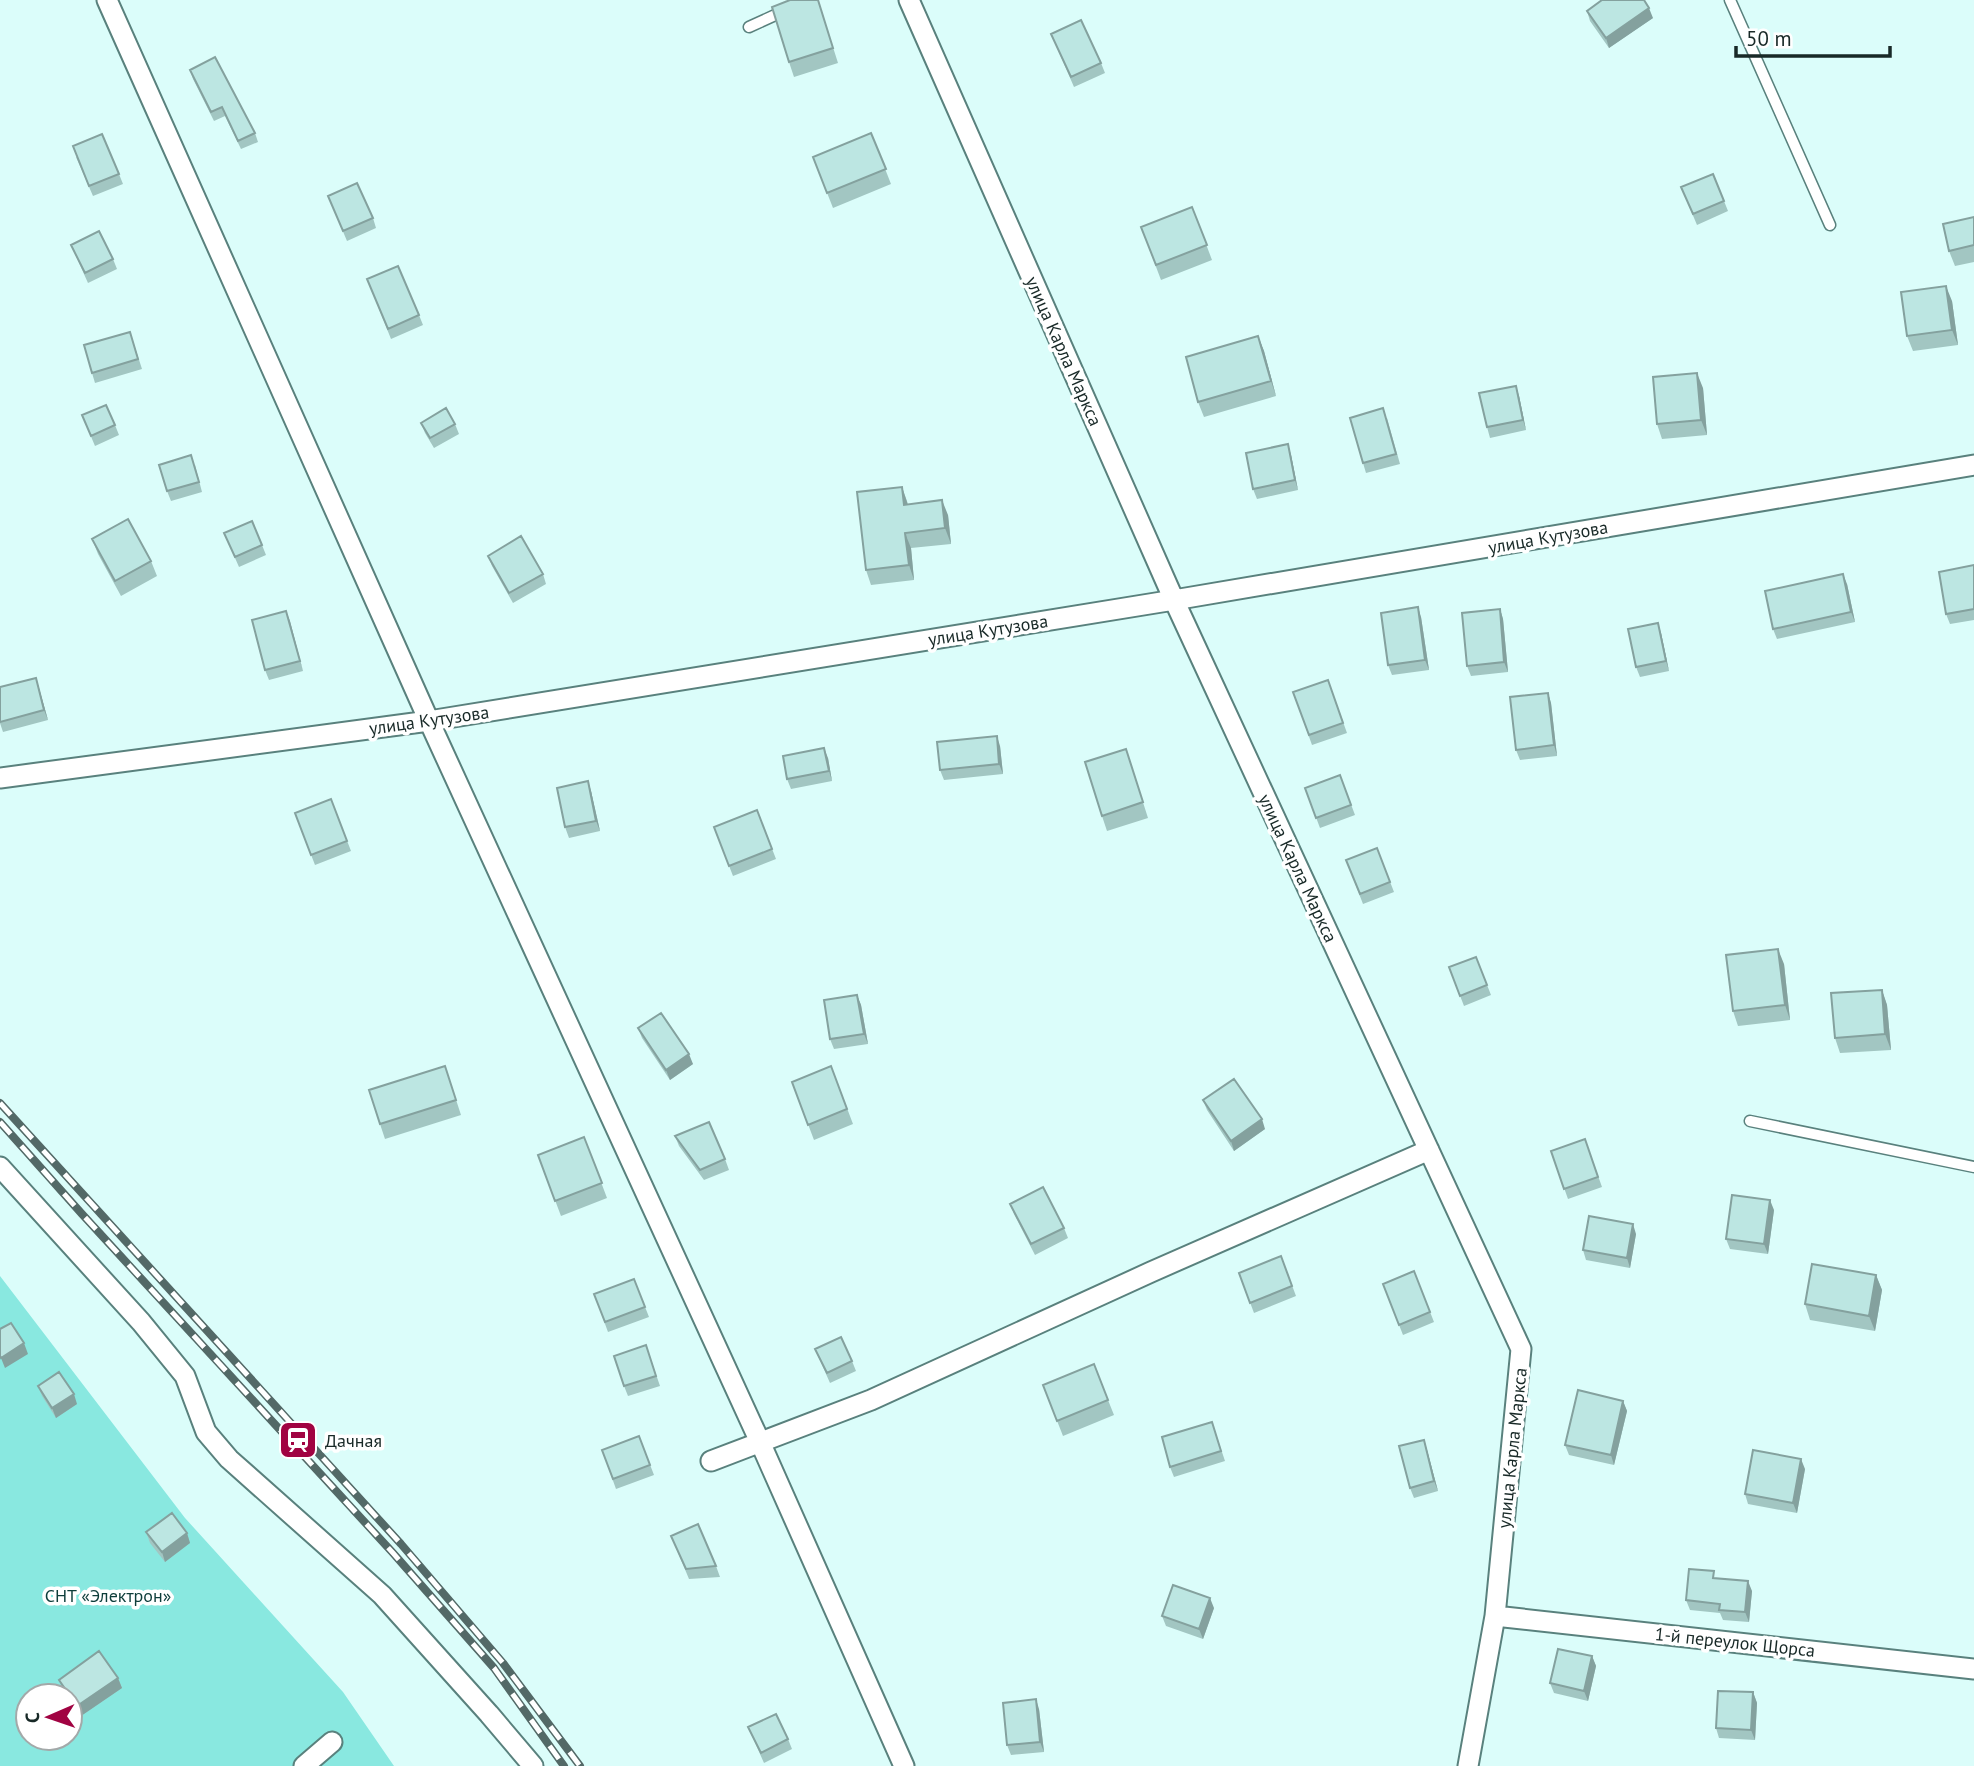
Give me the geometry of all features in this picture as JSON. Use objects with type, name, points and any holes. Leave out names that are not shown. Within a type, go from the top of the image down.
[{"type":"street","points":[[107,0],[429,721],[760,1442],[904,1766]]},
{"type":"street","name":"улица Карла Маркса","points":[[909,0],[1174,600],[1521,1349],[1495,1616],[1468,1766]]},
{"type":"street","name":"улица Кутузова","points":[[0,778],[429,721],[1174,600],[1974,465]]},
{"type":"street","points":[[711,1461],[871,1400],[1151,1272],[1429,1150]]},
{"type":"street","points":[[0,1167],[141,1322],[185,1376],[206,1432],[229,1459],[382,1595],[533,1766]]},
{"type":"street","name":"1-й переулок Щорса","points":[[1495,1616],[1974,1670]]},
{"type":"street","points":[[304,1766],[332,1742]]},
{"type":"lane","points":[[1730,0],[1830,225]]},
{"type":"lane","points":[[749,27],[797,5]]},
{"type":"lane","points":[[1750,1121],[1974,1167]]},
{"type":"green space","name":"СНТ «Электрон»","points":[[0,1276],[185,1518],[343,1692],[394,1766],[0,1766]]},
{"type":"building","points":[[790,0],[818,0],[833,48],[789,62],[772,7]]},
{"type":"building","points":[[1602,0],[1644,0],[1649,8],[1606,38],[1587,11]]},
{"type":"building","points":[[1081,20],[1101,63],[1071,77],[1051,34]]},
{"type":"building","points":[[215,57],[255,133],[238,141],[222,107],[211,112],[190,70]]},
{"type":"building","points":[[871,133],[886,169],[827,193],[813,157]]},
{"type":"building","points":[[102,134],[119,174],[89,186],[73,146]]},
{"type":"building","points":[[1713,174],[1724,201],[1693,214],[1681,187]]},
{"type":"building","points":[[357,183],[373,218],[343,231],[328,196]]},
{"type":"building","points":[[1192,207],[1207,245],[1156,265],[1141,227]]},
{"type":"building","points":[[1974,217],[1974,245],[1949,251],[1943,224]]},
{"type":"building","points":[[99,231],[113,259],[85,273],[71,245]]},
{"type":"building","points":[[398,266],[419,315],[388,329],[367,279]]},
{"type":"building","points":[[1946,286],[1952,330],[1907,336],[1901,292]]},
{"type":"building","points":[[130,332],[138,359],[92,373],[84,345]]},
{"type":"building","points":[[1258,336],[1271,381],[1198,402],[1186,357]]},
{"type":"building","points":[[1697,373],[1701,420],[1657,424],[1653,377]]},
{"type":"building","points":[[1516,386],[1523,420],[1487,427],[1479,393]]},
{"type":"building","points":[[106,405],[115,425],[91,436],[82,415]]},
{"type":"building","points":[[446,408],[455,424],[430,438],[421,423]]},
{"type":"building","points":[[1383,408],[1396,454],[1363,463],[1350,418]]},
{"type":"building","points":[[1288,444],[1295,480],[1253,489],[1246,453]]},
{"type":"building","points":[[191,455],[199,482],[167,491],[159,465]]},
{"type":"building","points":[[902,487],[904,505],[942,500],[945,528],[905,533],[909,565],[866,570],[857,492]]},
{"type":"building","points":[[128,519],[151,561],[115,581],[92,539]]},
{"type":"building","points":[[252,521],[262,545],[235,557],[224,533]]},
{"type":"building","points":[[521,536],[543,574],[509,593],[488,556]]},
{"type":"building","points":[[1974,565],[1974,609],[1946,614],[1939,572]]},
{"type":"building","points":[[1843,574],[1851,612],[1773,629],[1765,591]]},
{"type":"building","points":[[1418,607],[1425,660],[1388,665],[1381,613]]},
{"type":"building","points":[[1500,609],[1504,662],[1467,666],[1462,613]]},
{"type":"building","points":[[286,611],[300,661],[265,670],[252,620]]},
{"type":"building","points":[[1658,623],[1666,661],[1636,667],[1628,629]]},
{"type":"building","points":[[36,678],[44,710],[0,722],[0,687]]},
{"type":"building","points":[[1328,680],[1343,723],[1309,735],[1293,692]]},
{"type":"building","points":[[1548,693],[1554,745],[1516,750],[1510,697]]},
{"type":"building","points":[[997,736],[999,764],[940,770],[937,742]]},
{"type":"building","points":[[824,748],[829,771],[787,779],[783,756]]},
{"type":"building","points":[[1126,749],[1143,802],[1102,816],[1085,762]]},
{"type":"building","points":[[1340,775],[1351,805],[1316,818],[1305,788]]},
{"type":"building","points":[[588,781],[596,821],[565,827],[557,788]]},
{"type":"building","points":[[331,799],[347,841],[311,855],[295,813]]},
{"type":"building","points":[[757,810],[772,849],[729,866],[714,827]]},
{"type":"building","points":[[1377,848],[1390,882],[1360,894],[1346,860]]},
{"type":"building","points":[[1778,949],[1785,1005],[1733,1011],[1726,955]]},
{"type":"building","points":[[1476,957],[1487,985],[1460,996],[1449,967]]},
{"type":"building","points":[[1882,990],[1885,1034],[1835,1038],[1831,993]]},
{"type":"building","points":[[857,995],[864,1034],[830,1039],[824,1000]]},
{"type":"building","points":[[661,1013],[689,1054],[666,1070],[638,1028]]},
{"type":"building","points":[[445,1066],[456,1100],[380,1124],[369,1090]]},
{"type":"building","points":[[831,1066],[847,1109],[808,1125],[792,1082]]},
{"type":"building","points":[[1234,1079],[1262,1119],[1231,1141],[1203,1100]]},
{"type":"building","points":[[709,1122],[725,1159],[700,1170],[675,1136]]},
{"type":"building","points":[[584,1137],[602,1183],[555,1201],[538,1155]]},
{"type":"building","points":[[1585,1139],[1598,1177],[1564,1189],[1551,1151]]},
{"type":"building","points":[[1043,1187],[1064,1228],[1031,1244],[1010,1204]]},
{"type":"building","points":[[1732,1195],[1770,1200],[1764,1244],[1726,1239]]},
{"type":"building","points":[[1589,1216],[1633,1224],[1627,1258],[1583,1250]]},
{"type":"building","points":[[1281,1256],[1292,1286],[1250,1303],[1239,1273]]},
{"type":"building","points":[[1812,1264],[1876,1275],[1869,1316],[1805,1304]]},
{"type":"building","points":[[1414,1271],[1430,1312],[1399,1325],[1383,1284]]},
{"type":"building","points":[[634,1279],[645,1307],[605,1322],[594,1294]]},
{"type":"building","points":[[11,1323],[24,1343],[1,1358],[0,1329]]},
{"type":"building","points":[[841,1337],[852,1361],[827,1373],[815,1349]]},
{"type":"building","points":[[646,1345],[656,1376],[624,1386],[614,1356]]},
{"type":"building","points":[[1094,1364],[1108,1400],[1057,1421],[1043,1385]]},
{"type":"building","points":[[59,1372],[74,1394],[52,1408],[38,1386]]},
{"type":"building","points":[[1578,1390],[1623,1401],[1611,1455],[1565,1445]]},
{"type":"building","points":[[1212,1422],[1221,1451],[1170,1467],[1162,1437]]},
{"type":"building","points":[[639,1436],[650,1465],[613,1479],[602,1450]]},
{"type":"building","points":[[1424,1440],[1434,1481],[1410,1488],[1399,1446]]},
{"type":"building","points":[[1753,1450],[1801,1459],[1793,1503],[1745,1494]]},
{"type":"building","points":[[172,1513],[187,1533],[162,1552],[146,1532]]},
{"type":"building","points":[[698,1524],[716,1566],[686,1569],[671,1536]]},
{"type":"building","points":[[1689,1569],[1714,1571],[1713,1578],[1748,1581],[1745,1612],[1719,1610],[1720,1604],[1686,1600]]},
{"type":"building","points":[[1173,1585],[1210,1598],[1199,1629],[1162,1616]]},
{"type":"building","points":[[1558,1649],[1592,1656],[1584,1691],[1550,1683]]},
{"type":"building","points":[[99,1651],[118,1678],[84,1701],[84,1682],[59,1680]]},
{"type":"building","points":[[1718,1691],[1753,1692],[1751,1730],[1716,1728]]},
{"type":"building","points":[[1036,1699],[1040,1742],[1007,1745],[1003,1703]]},
{"type":"building","points":[[776,1714],[788,1739],[761,1753],[748,1727]]},
{"type":"railway","points":[[0,1103],[401,1544],[503,1663],[580,1766]]},
{"type":"railway","points":[[0,1122],[393,1553],[494,1668],[564,1766]]},
{"type":"place","name":"Дачная","points":[[298,1440]]}]
